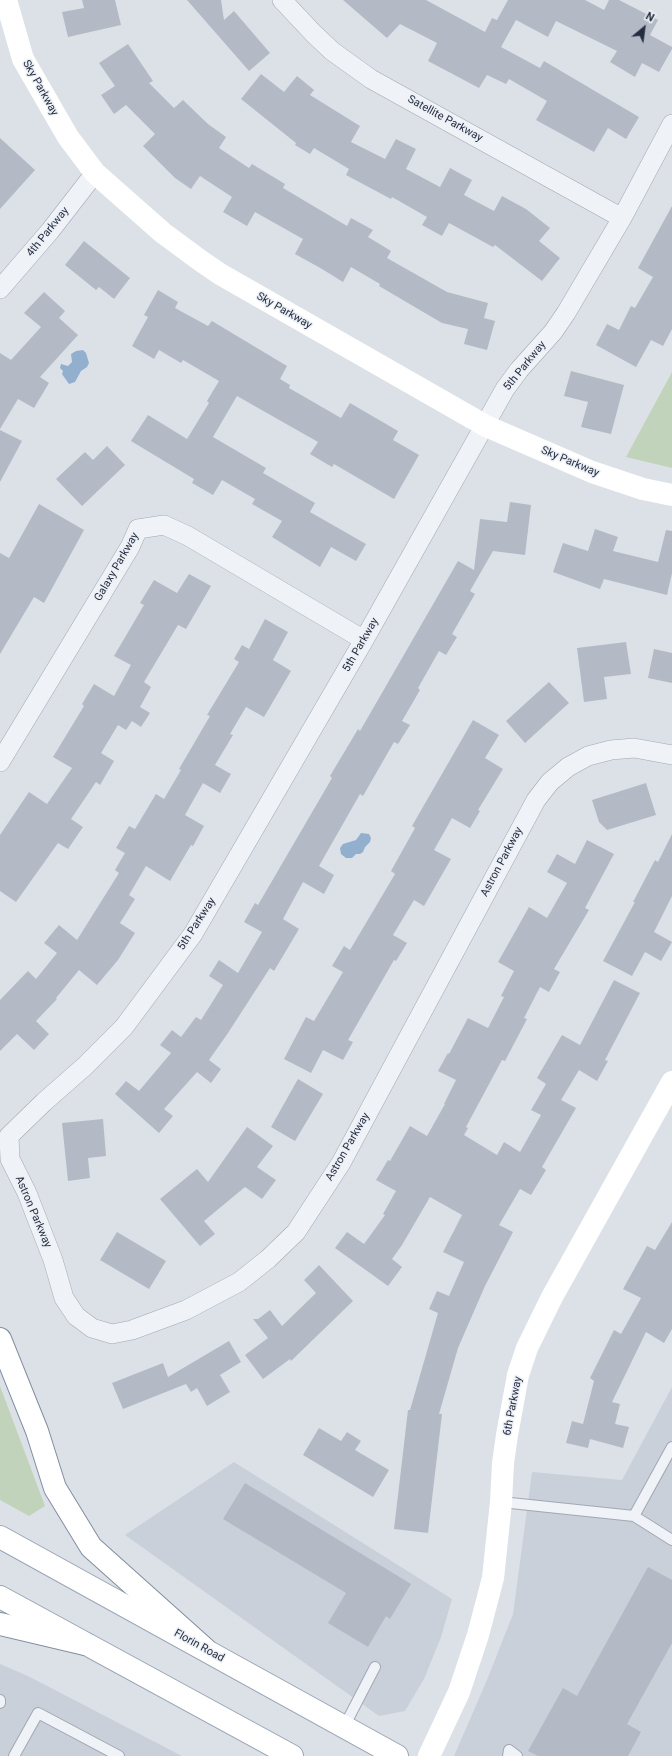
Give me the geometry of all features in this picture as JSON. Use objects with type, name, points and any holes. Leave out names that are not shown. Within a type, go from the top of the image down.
[{"type":"main road","name":"Sky Parkway","points":[[6,0],[23,59],[68,137],[95,174],[162,233],[216,272],[486,426],[592,472],[643,489],[672,495]]},
{"type":"main road","name":"6th Parkway","points":[[429,1756],[459,1692],[478,1635],[493,1578],[501,1502],[503,1463],[507,1435],[518,1375],[527,1348],[552,1297],[672,1082]]},
{"type":"main road","points":[[0,1339],[37,1431],[55,1488],[91,1547],[205,1649]]},
{"type":"main road","name":"Florin Road","points":[[0,1537],[397,1756]]},
{"type":"main road","points":[[0,1597],[292,1756]]},
{"type":"main road","points":[[0,1624],[85,1644]]},
{"type":"street","name":"Satellite Parkway","points":[[282,0],[332,51],[371,79],[622,218]]},
{"type":"street","name":"5th Parkway","points":[[9,1136],[44,1102],[85,1066],[124,1027],[193,934],[364,640],[505,390],[519,370],[557,326],[622,218],[672,124]]},
{"type":"street","name":"4th Parkway","points":[[0,289],[50,231],[95,174]]},
{"type":"street","name":"Galaxy Parkway","points":[[0,762],[126,554],[138,529],[164,525],[188,536],[364,640]]},
{"type":"street","name":"Astron Parkway","points":[[9,1136],[10,1159],[29,1200],[53,1260],[64,1298],[76,1316],[92,1328],[112,1334],[132,1330],[186,1310],[239,1282],[268,1259],[296,1232],[341,1163],[536,800],[550,782],[568,767],[588,756],[611,750],[634,748],[672,755]]},
{"type":"lane","points":[[634,1516],[672,1447]]},
{"type":"lane","points":[[501,1502],[634,1516],[672,1540]]},
{"type":"lane","points":[[344,1727],[375,1667]]},
{"type":"lane","points":[[14,1756],[38,1713],[120,1756]]},
{"type":"lane","points":[[508,1756],[510,1750],[518,1756]]},
{"type":"shaded area","points":[[672,1387],[672,1756],[454,1756],[487,1680],[513,1614],[532,1472],[622,1480]]},
{"type":"shaded area","points":[[234,1462],[452,1599],[441,1637],[424,1679],[405,1711],[379,1716],[125,1535]]},
{"type":"shaded area","points":[[0,1664],[28,1676],[182,1756],[0,1756]]},
{"type":"green space","points":[[672,372],[672,468],[626,457]]},
{"type":"green space","points":[[0,1386],[45,1506],[29,1516],[0,1500]]},
{"type":"water","points":[[83,350],[86,353],[89,363],[87,367],[81,371],[75,382],[69,384],[62,374],[63,371],[60,368],[61,364],[68,366],[72,362],[71,354],[76,351]]},
{"type":"water","points":[[361,833],[369,834],[371,838],[370,842],[360,854],[356,854],[352,858],[346,858],[341,854],[340,848],[343,844],[356,840]]},
{"type":"building","points":[[82,0],[115,0],[121,25],[68,37],[62,12],[84,8]]},
{"type":"building","points":[[187,0],[221,0],[224,20],[234,11],[270,53],[249,71]]},
{"type":"building","points":[[343,0],[426,0],[485,32],[492,18],[497,20],[508,0],[585,0],[604,10],[609,0],[619,0],[658,20],[650,35],[672,47],[672,49],[659,72],[642,63],[635,77],[610,62],[617,51],[556,21],[548,37],[516,20],[501,47],[540,68],[544,61],[639,117],[626,139],[608,128],[594,152],[536,120],[547,101],[509,79],[506,84],[487,75],[479,88],[428,61],[437,43],[400,24],[387,38]]},
{"type":"building","points":[[128,44],[153,81],[149,83],[174,108],[183,100],[208,124],[226,137],[219,148],[249,168],[252,164],[285,184],[283,188],[347,226],[351,218],[373,230],[368,237],[391,251],[387,258],[447,292],[488,303],[484,318],[495,321],[487,350],[464,344],[468,329],[442,323],[379,286],[380,284],[351,267],[343,282],[295,254],[303,239],[255,212],[247,226],[223,212],[232,197],[200,176],[191,189],[175,178],[143,146],[155,134],[126,105],[114,114],[101,95],[115,86],[99,63]]},
{"type":"building","points":[[261,74],[284,92],[297,76],[314,90],[310,95],[360,126],[351,142],[385,159],[396,139],[416,149],[406,169],[440,187],[450,168],[472,180],[464,195],[494,211],[502,196],[526,209],[550,228],[539,241],[560,258],[542,281],[495,245],[493,247],[449,223],[442,236],[422,225],[427,217],[392,197],[391,199],[346,175],[349,169],[314,148],[310,154],[295,145],[296,143],[241,99]]},
{"type":"building","points":[[0,138],[35,170],[0,209]]},
{"type":"building","points":[[672,206],[672,329],[663,346],[651,340],[636,367],[596,345],[607,324],[619,330],[631,306],[635,308],[653,277],[638,268]]},
{"type":"building","points":[[84,241],[130,278],[114,299],[99,287],[96,290],[65,265]]},
{"type":"building","points":[[158,290],[178,302],[175,308],[208,326],[212,321],[287,366],[280,379],[290,385],[289,388],[341,418],[350,403],[398,431],[393,440],[419,455],[394,499],[334,464],[332,467],[310,454],[318,442],[237,396],[213,437],[266,468],[263,473],[315,503],[310,512],[366,544],[356,561],[331,547],[320,567],[272,537],[282,521],[252,504],[255,499],[222,480],[213,495],[192,483],[194,479],[131,441],[148,415],[187,439],[209,403],[207,401],[219,381],[183,360],[181,363],[159,350],[154,359],[132,346],[148,317],[144,315]]},
{"type":"building","points":[[44,292],[65,311],[59,318],[78,335],[40,377],[49,383],[34,408],[18,399],[0,429],[0,353],[11,360],[41,327],[24,313]]},
{"type":"building","points":[[571,371],[624,385],[611,434],[581,427],[588,402],[564,396]]},
{"type":"building","points":[[0,430],[22,441],[0,482]]},
{"type":"building","points":[[107,446],[125,465],[82,506],[56,479],[85,452],[93,460]]},
{"type":"building","points":[[510,502],[531,505],[525,555],[493,551],[470,591],[475,594],[452,634],[457,637],[446,655],[439,651],[418,688],[420,690],[402,721],[410,725],[398,744],[394,742],[363,796],[360,794],[319,866],[334,875],[324,894],[303,882],[283,919],[299,929],[274,971],[270,968],[209,1060],[221,1069],[211,1083],[197,1072],[164,1109],[173,1116],[159,1133],[115,1094],[126,1081],[139,1091],[171,1053],[160,1045],[172,1030],[181,1037],[196,1017],[201,1020],[223,985],[209,976],[219,960],[238,973],[262,932],[244,922],[255,903],[258,905],[332,778],[330,776],[358,729],[360,731],[458,561],[474,570],[480,519],[507,522]]},
{"type":"building","points":[[39,504],[84,530],[44,603],[34,597],[0,654],[0,553],[9,558]]},
{"type":"building","points":[[595,529],[618,537],[613,551],[658,562],[666,530],[672,531],[672,573],[667,595],[604,579],[600,589],[553,572],[563,543],[588,551]]},
{"type":"building","points":[[189,574],[211,586],[186,629],[178,625],[144,682],[151,687],[140,707],[150,713],[141,727],[132,721],[126,730],[118,725],[101,753],[114,761],[100,785],[96,782],[71,819],[83,827],[68,849],[58,843],[16,902],[0,891],[0,835],[29,792],[47,804],[72,768],[53,757],[84,706],[82,704],[94,684],[114,696],[131,665],[114,656],[144,605],[140,603],[154,580],[177,593]]},
{"type":"building","points":[[265,619],[288,632],[273,660],[291,671],[264,717],[246,707],[230,734],[233,735],[215,765],[231,774],[220,793],[203,783],[185,815],[204,826],[193,846],[191,845],[170,881],[146,866],[129,895],[135,899],[120,923],[135,933],[118,960],[97,985],[79,970],[56,998],[57,999],[36,1021],[49,1034],[34,1050],[17,1034],[0,1051],[0,1000],[28,971],[36,979],[57,953],[44,943],[59,925],[77,940],[119,873],[115,870],[125,853],[116,848],[129,826],[135,829],[156,794],[164,799],[181,770],[179,769],[210,716],[207,715],[239,662],[234,659],[242,645],[249,649]]},
{"type":"building","points":[[626,642],[631,674],[604,677],[607,699],[584,702],[577,648]]},
{"type":"building","points":[[654,649],[672,653],[672,683],[648,678]]},
{"type":"building","points":[[549,682],[569,703],[525,743],[506,721]]},
{"type":"building","points":[[473,720],[499,735],[485,758],[503,769],[478,810],[480,811],[470,828],[452,818],[434,850],[451,859],[424,906],[414,900],[393,935],[407,943],[396,961],[394,960],[348,1040],[353,1042],[343,1060],[323,1050],[311,1073],[284,1059],[306,1017],[314,1021],[343,972],[332,966],[344,946],[350,950],[395,874],[391,871],[415,828],[412,826]]},
{"type":"building","points":[[646,783],[656,815],[607,830],[599,822],[592,800]]},
{"type":"building","points":[[672,834],[672,896],[654,932],[672,942],[661,961],[645,952],[632,976],[603,961],[635,902],[633,902],[655,860],[658,862]]},
{"type":"building","points":[[587,840],[614,854],[585,908],[589,910],[554,969],[560,972],[549,992],[540,987],[524,1018],[527,1019],[505,1061],[502,1060],[466,1127],[468,1128],[464,1135],[497,1155],[504,1142],[520,1152],[541,1115],[531,1110],[546,1084],[537,1078],[562,1035],[580,1045],[614,980],[640,993],[605,1060],[608,1061],[597,1081],[579,1070],[561,1100],[576,1108],[542,1167],[546,1170],[531,1195],[520,1189],[499,1225],[513,1232],[485,1286],[458,1348],[439,1414],[442,1414],[428,1533],[394,1529],[408,1410],[410,1410],[438,1313],[429,1309],[437,1291],[449,1296],[464,1262],[443,1252],[462,1215],[430,1197],[402,1245],[392,1259],[402,1267],[388,1286],[335,1248],[347,1232],[364,1244],[385,1215],[383,1214],[396,1191],[376,1180],[388,1160],[390,1161],[410,1126],[427,1136],[445,1104],[456,1080],[438,1071],[468,1018],[488,1028],[504,997],[501,996],[514,971],[498,962],[529,907],[547,918],[567,883],[547,872],[557,854],[575,864]]},
{"type":"building","points":[[298,1079],[323,1094],[295,1141],[271,1127]]},
{"type":"building","points":[[103,1119],[106,1156],[88,1158],[90,1178],[68,1181],[62,1123]]},
{"type":"building","points":[[247,1127],[273,1146],[257,1167],[276,1180],[262,1199],[245,1187],[204,1221],[215,1234],[200,1246],[160,1199],[197,1169],[208,1182]]},
{"type":"building","points":[[672,1222],[672,1329],[664,1343],[646,1332],[612,1402],[620,1404],[615,1424],[629,1427],[623,1448],[590,1439],[588,1448],[566,1443],[572,1421],[583,1424],[594,1381],[590,1378],[614,1330],[621,1334],[641,1298],[623,1289],[647,1246],[655,1250]]},
{"type":"building","points":[[117,1232],[166,1261],[149,1289],[100,1260]]},
{"type":"building","points":[[319,1265],[353,1301],[291,1361],[290,1359],[263,1379],[245,1355],[268,1338],[253,1319],[258,1319],[270,1310],[282,1326],[316,1293],[304,1280]]},
{"type":"building","points":[[229,1341],[241,1362],[220,1375],[230,1392],[207,1406],[197,1388],[191,1392],[186,1384],[123,1409],[112,1383],[163,1363],[168,1377]]},
{"type":"building","points":[[319,1428],[341,1441],[347,1432],[361,1441],[355,1450],[389,1470],[373,1497],[303,1455]]},
{"type":"building","points":[[245,1483],[411,1584],[390,1619],[386,1616],[368,1647],[328,1623],[346,1593],[223,1519]]},
{"type":"building","points":[[648,1567],[672,1580],[672,1643],[627,1724],[641,1732],[628,1756],[538,1756],[528,1751],[563,1688],[577,1696]]}]
